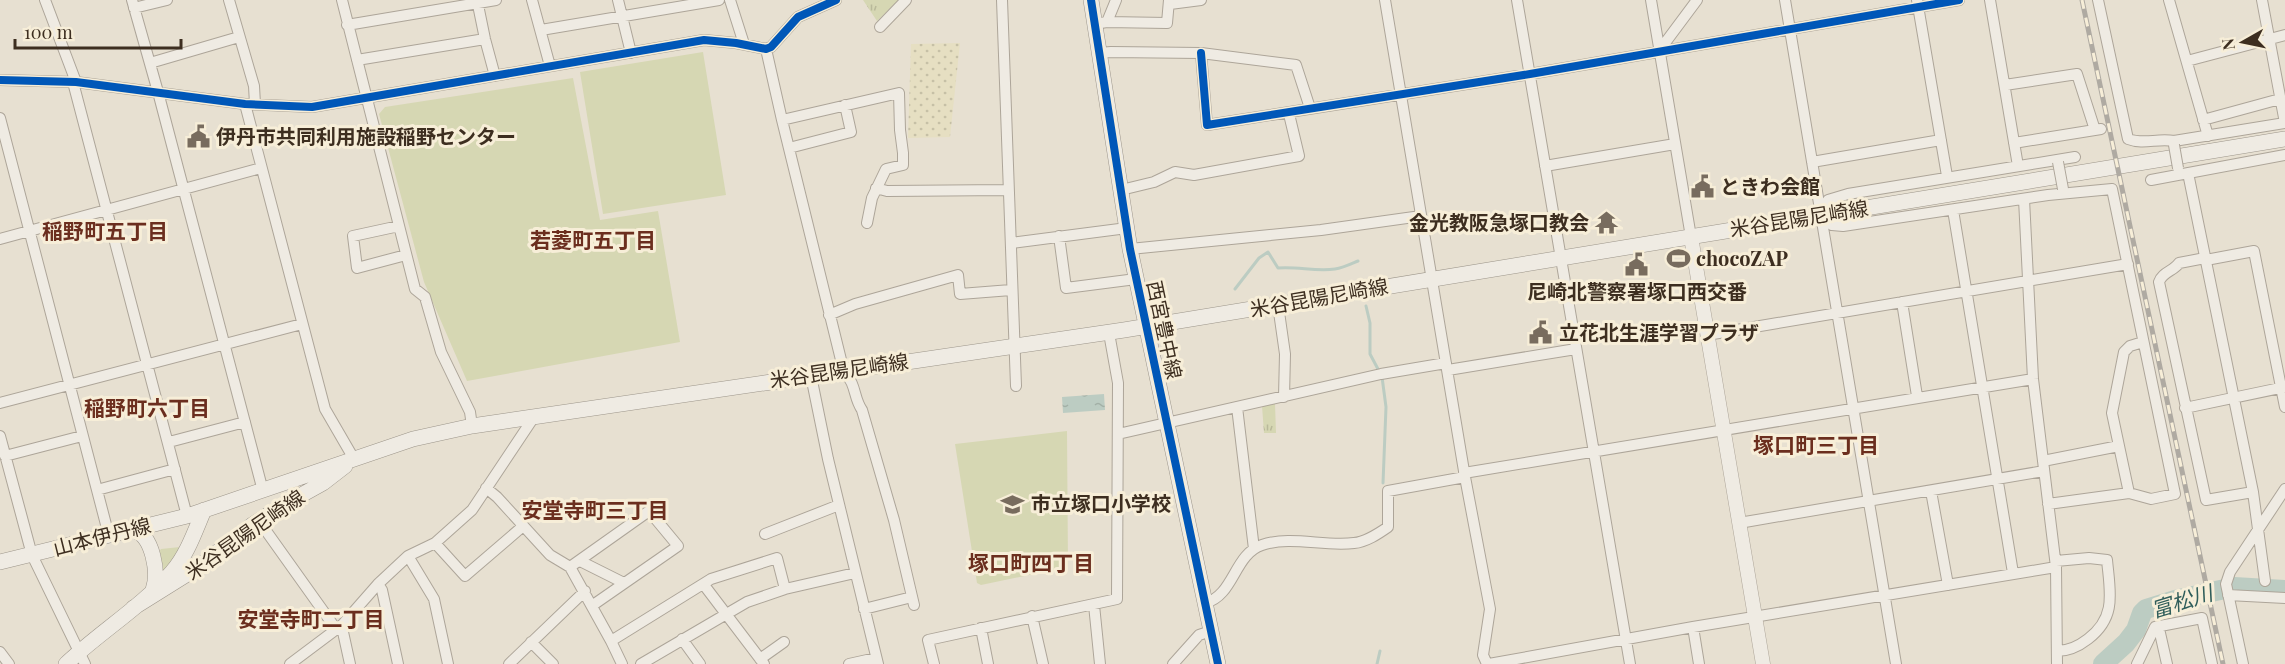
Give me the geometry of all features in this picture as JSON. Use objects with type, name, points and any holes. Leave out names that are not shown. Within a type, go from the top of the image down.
[{"type":"main road","name":"西宮豊中線","points":[[1091,0],[1101,23],[1099,53],[1130,249],[1218,664]]},
{"type":"main road","name":"米谷昆陽尼崎線","points":[[66,664],[82,658],[172,572],[189,545],[204,510],[413,439],[472,426],[1109,333],[2285,139]]},
{"type":"main road","name":"米谷昆陽尼崎線","points":[[133,608],[197,568],[259,521],[323,483],[354,459]]},
{"type":"main road","name":"山本伊丹線","points":[[0,562],[134,530],[204,510]]},
{"type":"main road","points":[[134,530],[144,535],[149,548],[157,579],[153,590]]},
{"type":"street","points":[[45,0],[76,82],[74,86],[187,516]]},
{"type":"street","points":[[167,0],[133,4],[263,491]]},
{"type":"street","points":[[229,0],[254,86],[250,104],[261,168],[325,409],[354,459]]},
{"type":"street","points":[[342,0],[415,288],[425,297],[441,352],[470,412],[472,426]]},
{"type":"street","points":[[347,25],[496,0]]},
{"type":"street","points":[[532,0],[550,66]]},
{"type":"street","points":[[618,0],[631,52]]},
{"type":"street","points":[[541,30],[719,0]]},
{"type":"street","points":[[730,0],[744,44]]},
{"type":"street","points":[[0,80],[76,82],[250,104],[312,107],[704,40],[766,49],[771,47],[798,16],[836,0]]},
{"type":"street","points":[[880,27],[906,0]]},
{"type":"street","points":[[1101,23],[1116,0]]},
{"type":"street","points":[[1101,23],[1167,23],[1169,2],[1201,0]]},
{"type":"street","points":[[1385,0],[1465,475],[1490,609],[1483,655],[1488,664],[1692,627],[1948,585],[2089,558],[2107,560],[2110,603],[2103,625],[2078,646],[2057,651]]},
{"type":"street","points":[[1517,0],[1630,664]]},
{"type":"street","points":[[1651,0],[1763,664]]},
{"type":"street","points":[[1659,51],[1697,0]]},
{"type":"street","points":[[1785,0],[1896,664]]},
{"type":"street","points":[[1201,53],[1207,125],[1288,114],[1310,108],[1790,30],[1917,4],[1959,0]]},
{"type":"street","points":[[1990,0],[2018,166]]},
{"type":"street","points":[[2098,0],[2128,139],[2139,143],[2162,139],[2174,143],[2285,123],[2262,0]]},
{"type":"street","points":[[2169,0],[2208,136]]},
{"type":"street","points":[[478,2],[484,39],[495,76]]},
{"type":"street","points":[[1003,2],[1016,386]]},
{"type":"street","points":[[1917,4],[1947,176]]},
{"type":"street","points":[[2187,61],[2285,35]]},
{"type":"street","points":[[150,63],[240,37]]},
{"type":"street","points":[[357,60],[484,39]]},
{"type":"street","points":[[766,49],[844,372],[853,381],[862,410],[894,520],[913,601],[864,609]]},
{"type":"street","points":[[1099,53],[1201,53],[1296,65],[1310,108]]},
{"type":"street","points":[[2004,85],[2077,74],[2098,130],[2014,143]]},
{"type":"street","points":[[782,120],[899,93],[903,165],[886,169],[876,188],[867,223]]},
{"type":"street","points":[[2204,120],[2280,99]]},
{"type":"street","points":[[789,148],[851,132],[845,105]]},
{"type":"street","points":[[1121,190],[1154,182],[1175,172],[1194,175],[1299,156],[1288,114]]},
{"type":"street","points":[[0,118],[109,536]]},
{"type":"street","points":[[1812,162],[1941,140]]},
{"type":"street","points":[[2174,143],[2205,259],[2234,398],[2253,492],[2265,581]]},
{"type":"street","points":[[1545,166],[1675,144]]},
{"type":"street","points":[[2151,180],[2181,172],[2285,155]]},
{"type":"street","points":[[1821,215],[1828,200],[1838,197],[1940,180],[1947,176],[2075,157]]},
{"type":"street","points":[[2058,161],[2063,192]]},
{"type":"street","points":[[0,239],[261,168]]},
{"type":"street","points":[[876,188],[887,191],[1008,190]]},
{"type":"street","points":[[1821,215],[1832,225],[1843,226],[2063,192],[2112,189],[2175,494],[2151,499],[2129,494],[2048,504]]},
{"type":"street","points":[[2024,199],[2033,378],[2056,564],[2058,664]]},
{"type":"street","points":[[1953,210],[2013,573]]},
{"type":"street","points":[[1130,249],[1322,230],[1421,216]]},
{"type":"street","points":[[399,226],[353,236],[357,268],[406,255]]},
{"type":"street","points":[[1011,243],[1127,228]]},
{"type":"street","points":[[1059,236],[1066,288],[1136,279]]},
{"type":"street","points":[[2253,492],[2206,500],[2159,282],[2165,273],[2179,263],[2253,250],[2283,387],[2285,407]]},
{"type":"street","points":[[1707,335],[2128,264]]},
{"type":"street","points":[[829,315],[855,304],[958,275],[960,294],[1011,290]]},
{"type":"street","points":[[1902,302],[1917,396]]},
{"type":"street","points":[[1278,305],[1285,354],[1284,397]]},
{"type":"street","points":[[0,403],[302,324]]},
{"type":"street","points":[[934,664],[928,640],[1117,599],[1118,382],[1109,333]]},
{"type":"street","points":[[2129,494],[2112,413],[2124,352],[2130,346],[2143,342]]},
{"type":"street","points":[[1118,434],[1381,374],[1576,349]]},
{"type":"street","points":[[812,376],[839,505],[877,661],[849,664]]},
{"type":"street","points":[[1205,603],[1215,600],[1254,549],[1265,544],[1356,543],[1375,536],[1388,527],[1388,491],[1592,450],[2033,378]]},
{"type":"street","points":[[2185,408],[2283,387]]},
{"type":"street","points":[[1237,407],[1254,549]]},
{"type":"street","points":[[290,664],[338,628],[378,584],[408,556],[435,543],[472,510],[534,417]]},
{"type":"street","points":[[168,442],[245,422]]},
{"type":"street","points":[[0,436],[32,555],[82,658]]},
{"type":"street","points":[[5,456],[82,436]]},
{"type":"street","points":[[1739,523],[1998,479],[2119,446]]},
{"type":"street","points":[[97,490],[175,469]]},
{"type":"street","points":[[486,488],[550,555],[624,584]]},
{"type":"street","points":[[2243,664],[2227,590],[2230,572],[2285,489]]},
{"type":"street","points":[[1931,491],[1948,585]]},
{"type":"street","points":[[765,534],[839,505]]},
{"type":"street","points":[[575,564],[649,511],[678,546],[593,605]]},
{"type":"street","points":[[259,521],[343,632],[350,664]]},
{"type":"street","points":[[435,543],[465,576],[522,527]]},
{"type":"street","points":[[408,556],[434,599],[445,662]]},
{"type":"street","points":[[612,640],[711,579],[777,558],[784,589]]},
{"type":"street","points":[[575,564],[585,591],[612,640],[622,664]]},
{"type":"street","points":[[641,664],[747,602],[784,589],[855,573]]},
{"type":"street","points":[[378,584],[382,590],[398,664]]},
{"type":"street","points":[[704,585],[762,662],[784,642]]},
{"type":"street","points":[[2227,590],[2285,598]]},
{"type":"street","points":[[509,664],[585,591]]},
{"type":"street","points":[[1094,605],[1100,664]]},
{"type":"street","points":[[1032,616],[1043,664]]},
{"type":"street","points":[[2155,627],[2202,618],[2212,664]]},
{"type":"street","points":[[1692,627],[1699,664]]},
{"type":"street","points":[[2137,664],[2155,627]]},
{"type":"street","points":[[2155,627],[2160,633],[2167,664]]},
{"type":"street","points":[[981,628],[988,664]]},
{"type":"street","points":[[1173,664],[1199,634],[1211,632]]},
{"type":"street","points":[[682,639],[700,664]]},
{"type":"street","points":[[531,642],[553,664]]},
{"type":"shaded area","points":[[960,43],[950,137],[908,138],[911,44]]},
{"type":"green space","points":[[863,0],[899,0],[877,21]]},
{"type":"green space","points":[[703,52],[726,195],[603,214],[580,72]]},
{"type":"green space","points":[[573,78],[600,220],[658,211],[680,342],[467,381],[424,282],[379,114],[385,107]]},
{"type":"green space","points":[[1275,403],[1276,433],[1264,433],[1262,406]]},
{"type":"green space","points":[[1067,431],[1068,567],[981,585],[977,583],[955,444]]},
{"type":"green space","points":[[180,547],[164,574],[160,570],[156,556],[161,549]]},
{"type":"water","points":[[1104,394],[1105,410],[1063,413],[1062,397]]},
{"type":"waterway","points":[[1235,289],[1259,258],[1268,252],[1278,268],[1328,270],[1341,268],[1358,261]]},
{"type":"waterway","points":[[1366,306],[1370,323],[1370,354],[1379,371]]},
{"type":"waterway","points":[[1382,377],[1386,407],[1383,483]]},
{"type":"waterway","name":"富松川","points":[[2103,664],[2126,643],[2136,630],[2142,613],[2146,609],[2234,587],[2285,590]]},
{"type":"waterway","points":[[1377,664],[1380,651]]},
{"type":"railway","points":[[2082,0],[2223,664]]},
{"type":"cycle path","points":[[0,80],[76,82],[245,104],[312,107],[704,40],[766,49],[771,47],[798,17],[836,0]]},
{"type":"cycle path","points":[[1091,0],[1130,249],[1218,664]]},
{"type":"cycle path","points":[[1201,53],[1207,125],[1530,74],[1959,0]]},
{"type":"place","name":"伊丹市共同利用施設稲野センター","points":[[198,137]]},
{"type":"place","name":"ときわ会館","points":[[1702,187]]},
{"type":"place","name":"金光教阪急塚口教会","points":[[1607,223]]},
{"type":"place","name":"chocoZAP","points":[[1678,259]]},
{"type":"place","name":"尼崎北警察署塚口西交番","points":[[1637,265]]},
{"type":"place","name":"立花北生涯学習プラザ","points":[[1541,333]]},
{"type":"place","name":"市立塚口小学校","points":[[1013,504]]},
{"type":"district","name":"稲野町五丁目","points":[[105,232]]},
{"type":"district","name":"若菱町五丁目","points":[[593,241]]},
{"type":"district","name":"稲野町六丁目","points":[[147,409]]},
{"type":"district","name":"塚口町三丁目","points":[[1816,446]]},
{"type":"district","name":"安堂寺町三丁目","points":[[595,511]]},
{"type":"district","name":"塚口町四丁目","points":[[1031,564]]},
{"type":"district","name":"安堂寺町二丁目","points":[[311,620]]}]
